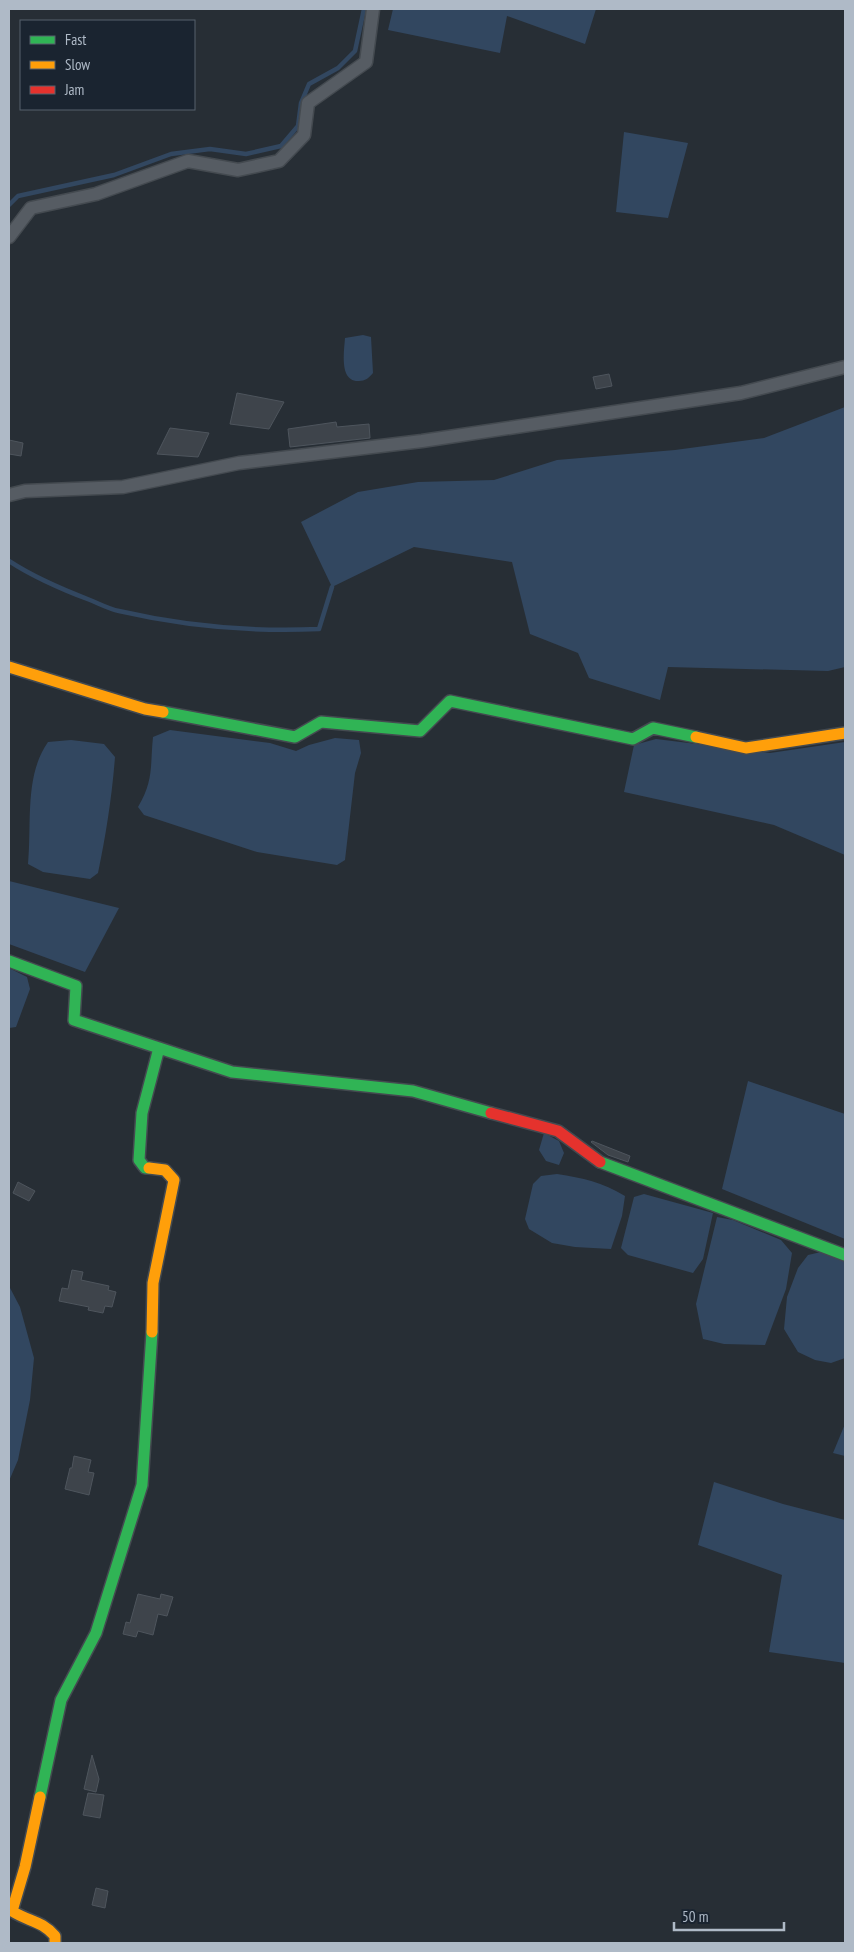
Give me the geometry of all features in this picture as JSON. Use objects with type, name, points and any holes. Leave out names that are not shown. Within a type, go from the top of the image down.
[{"type":"street","points":[[9,237],[31,208],[96,194],[188,161],[238,170],[279,161],[304,135],[308,102],[366,62],[373,9]]},
{"type":"street","points":[[9,495],[25,491],[123,487],[239,463],[422,441],[741,393],[845,367]]},
{"type":"street","points":[[9,667],[145,709],[295,738],[321,722],[420,731],[450,702],[633,739],[653,728],[746,748],[845,733]]},
{"type":"street","points":[[9,961],[76,986],[74,1020],[232,1072],[413,1091],[558,1131],[603,1164],[845,1255]]},
{"type":"street","points":[[56,1943],[56,1936],[45,1925],[24,1918],[12,1910],[25,1867],[61,1700],[96,1633],[142,1484],[151,1352],[153,1283],[174,1180],[165,1170],[145,1168],[139,1160],[142,1112],[159,1048]]},
{"type":"water","points":[[393,9],[596,9],[585,44],[507,16],[500,53],[388,30]]},
{"type":"water","points":[[624,132],[688,143],[668,218],[616,212]]},
{"type":"water","points":[[363,335],[371,337],[373,373],[368,378],[359,381],[348,377],[346,372],[344,365],[345,338]]},
{"type":"water","points":[[845,407],[845,667],[828,671],[668,667],[660,700],[589,678],[578,653],[530,634],[512,562],[414,547],[332,587],[301,522],[358,492],[418,482],[494,480],[557,460],[675,450],[764,438]]},
{"type":"water","points":[[170,730],[270,743],[296,751],[309,745],[335,738],[359,740],[361,753],[355,773],[345,860],[337,865],[257,852],[144,815],[138,807],[149,781],[153,737]]},
{"type":"water","points":[[656,739],[770,753],[845,742],[845,855],[774,825],[624,792],[634,745]]},
{"type":"water","points":[[71,740],[104,744],[115,757],[104,844],[98,873],[90,879],[43,872],[28,864],[32,785],[40,755],[48,742]]},
{"type":"water","points":[[9,881],[119,908],[85,972],[9,944]]},
{"type":"water","points":[[9,968],[27,977],[30,989],[16,1027],[9,1028]]},
{"type":"water","points":[[748,1081],[845,1114],[845,1239],[722,1189]]},
{"type":"water","points":[[544,1133],[559,1141],[564,1153],[559,1165],[546,1161],[539,1150]]},
{"type":"water","points":[[557,1174],[592,1181],[625,1196],[622,1216],[611,1249],[575,1247],[552,1243],[529,1229],[525,1219],[533,1184],[541,1176]]},
{"type":"water","points":[[644,1194],[713,1213],[703,1259],[693,1273],[628,1255],[621,1248],[634,1197]]},
{"type":"water","points":[[717,1217],[733,1220],[781,1240],[792,1253],[786,1289],[765,1345],[724,1344],[703,1339],[696,1304]]},
{"type":"water","points":[[821,1252],[845,1261],[845,1358],[831,1363],[815,1360],[798,1352],[784,1329],[787,1297],[798,1268],[808,1255]]},
{"type":"water","points":[[9,1286],[20,1307],[34,1358],[30,1400],[18,1460],[9,1481]]},
{"type":"water","points":[[845,1424],[845,1456],[833,1453]]},
{"type":"water","points":[[714,1482],[783,1504],[845,1520],[845,1663],[769,1652],[782,1575],[698,1545]]},
{"type":"building","points":[[609,374],[612,386],[596,389],[593,377]]},
{"type":"building","points":[[237,393],[284,402],[269,429],[230,424]]},
{"type":"building","points":[[336,422],[337,427],[369,424],[370,438],[290,447],[288,429]]},
{"type":"building","points":[[170,428],[209,433],[198,457],[157,454]]},
{"type":"building","points":[[9,440],[23,443],[21,456],[9,454]]},
{"type":"building","points":[[592,1141],[630,1156],[628,1162],[608,1155]]},
{"type":"building","points":[[18,1182],[35,1191],[29,1201],[13,1193]]},
{"type":"building","points":[[72,1270],[83,1272],[81,1280],[109,1286],[108,1290],[116,1292],[112,1307],[105,1306],[103,1313],[88,1310],[89,1307],[59,1301],[62,1288],[68,1289]]},
{"type":"building","points":[[74,1456],[91,1460],[88,1472],[94,1473],[89,1495],[65,1489]]},
{"type":"building","points":[[138,1594],[160,1599],[161,1594],[173,1597],[167,1616],[158,1614],[153,1635],[138,1631],[136,1637],[123,1634],[126,1622],[130,1623]]},
{"type":"building","points":[[92,1755],[99,1779],[96,1792],[84,1789]]},
{"type":"building","points":[[88,1793],[104,1795],[100,1818],[83,1815]]},
{"type":"building","points":[[96,1888],[108,1891],[105,1908],[92,1905]]},
{"type":"waterway","points":[[9,205],[18,196],[114,175],[171,154],[210,149],[246,154],[281,146],[298,126],[301,103],[309,84],[338,68],[355,51],[364,9]]},
{"type":"waterway","points":[[9,561],[48,583],[112,609],[168,621],[219,627],[269,630],[319,629],[332,587]]},
{"type":"traffic: fast","points":[[163,712],[295,737],[321,722],[420,731],[450,701],[633,739],[653,728],[696,737]]},
{"type":"traffic: fast","points":[[9,961],[76,986],[74,1020],[232,1072],[413,1091],[491,1113]]},
{"type":"traffic: fast","points":[[149,1168],[145,1168],[139,1160],[142,1113],[159,1048]]},
{"type":"traffic: fast","points":[[600,1162],[845,1255]]},
{"type":"traffic: fast","points":[[40,1797],[61,1700],[96,1633],[142,1485],[152,1332]]},
{"type":"traffic: slow","points":[[9,667],[145,709],[163,712]]},
{"type":"traffic: slow","points":[[696,737],[746,748],[845,733]]},
{"type":"traffic: slow","points":[[149,1168],[165,1170],[174,1180],[153,1283],[152,1332]]},
{"type":"traffic: slow","points":[[40,1797],[25,1867],[12,1911],[45,1927],[55,1936],[55,1943]]},
{"type":"traffic: jam","points":[[491,1113],[558,1131],[600,1162]]}]
